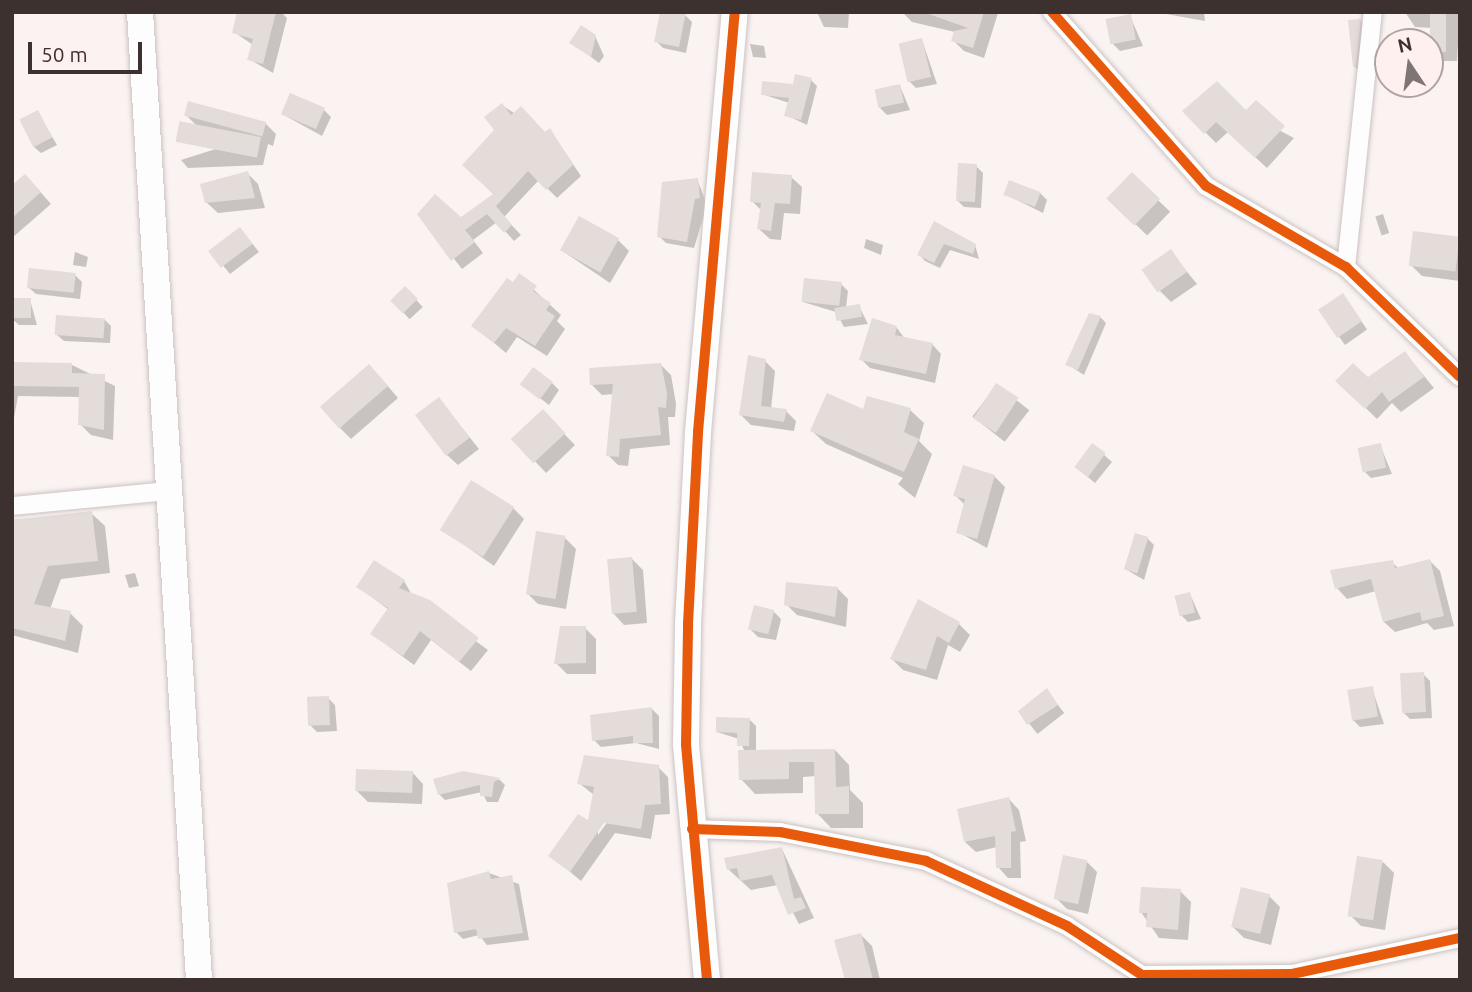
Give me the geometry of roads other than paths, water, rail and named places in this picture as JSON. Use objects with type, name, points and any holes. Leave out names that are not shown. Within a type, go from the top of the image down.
[{"type":"main road","points":[[140,12],[167,491],[199,980]]},
{"type":"main road","points":[[707,980],[692,829],[686,731],[698,432],[735,12]]},
{"type":"street","points":[[1052,12],[1206,186],[1346,267],[1460,377]]},
{"type":"street","points":[[1346,267],[1373,12]]},
{"type":"street","points":[[12,506],[167,491]]},
{"type":"street","points":[[692,829],[780,832],[926,861],[1067,926],[1142,975],[1292,974],[1460,938]]}]
